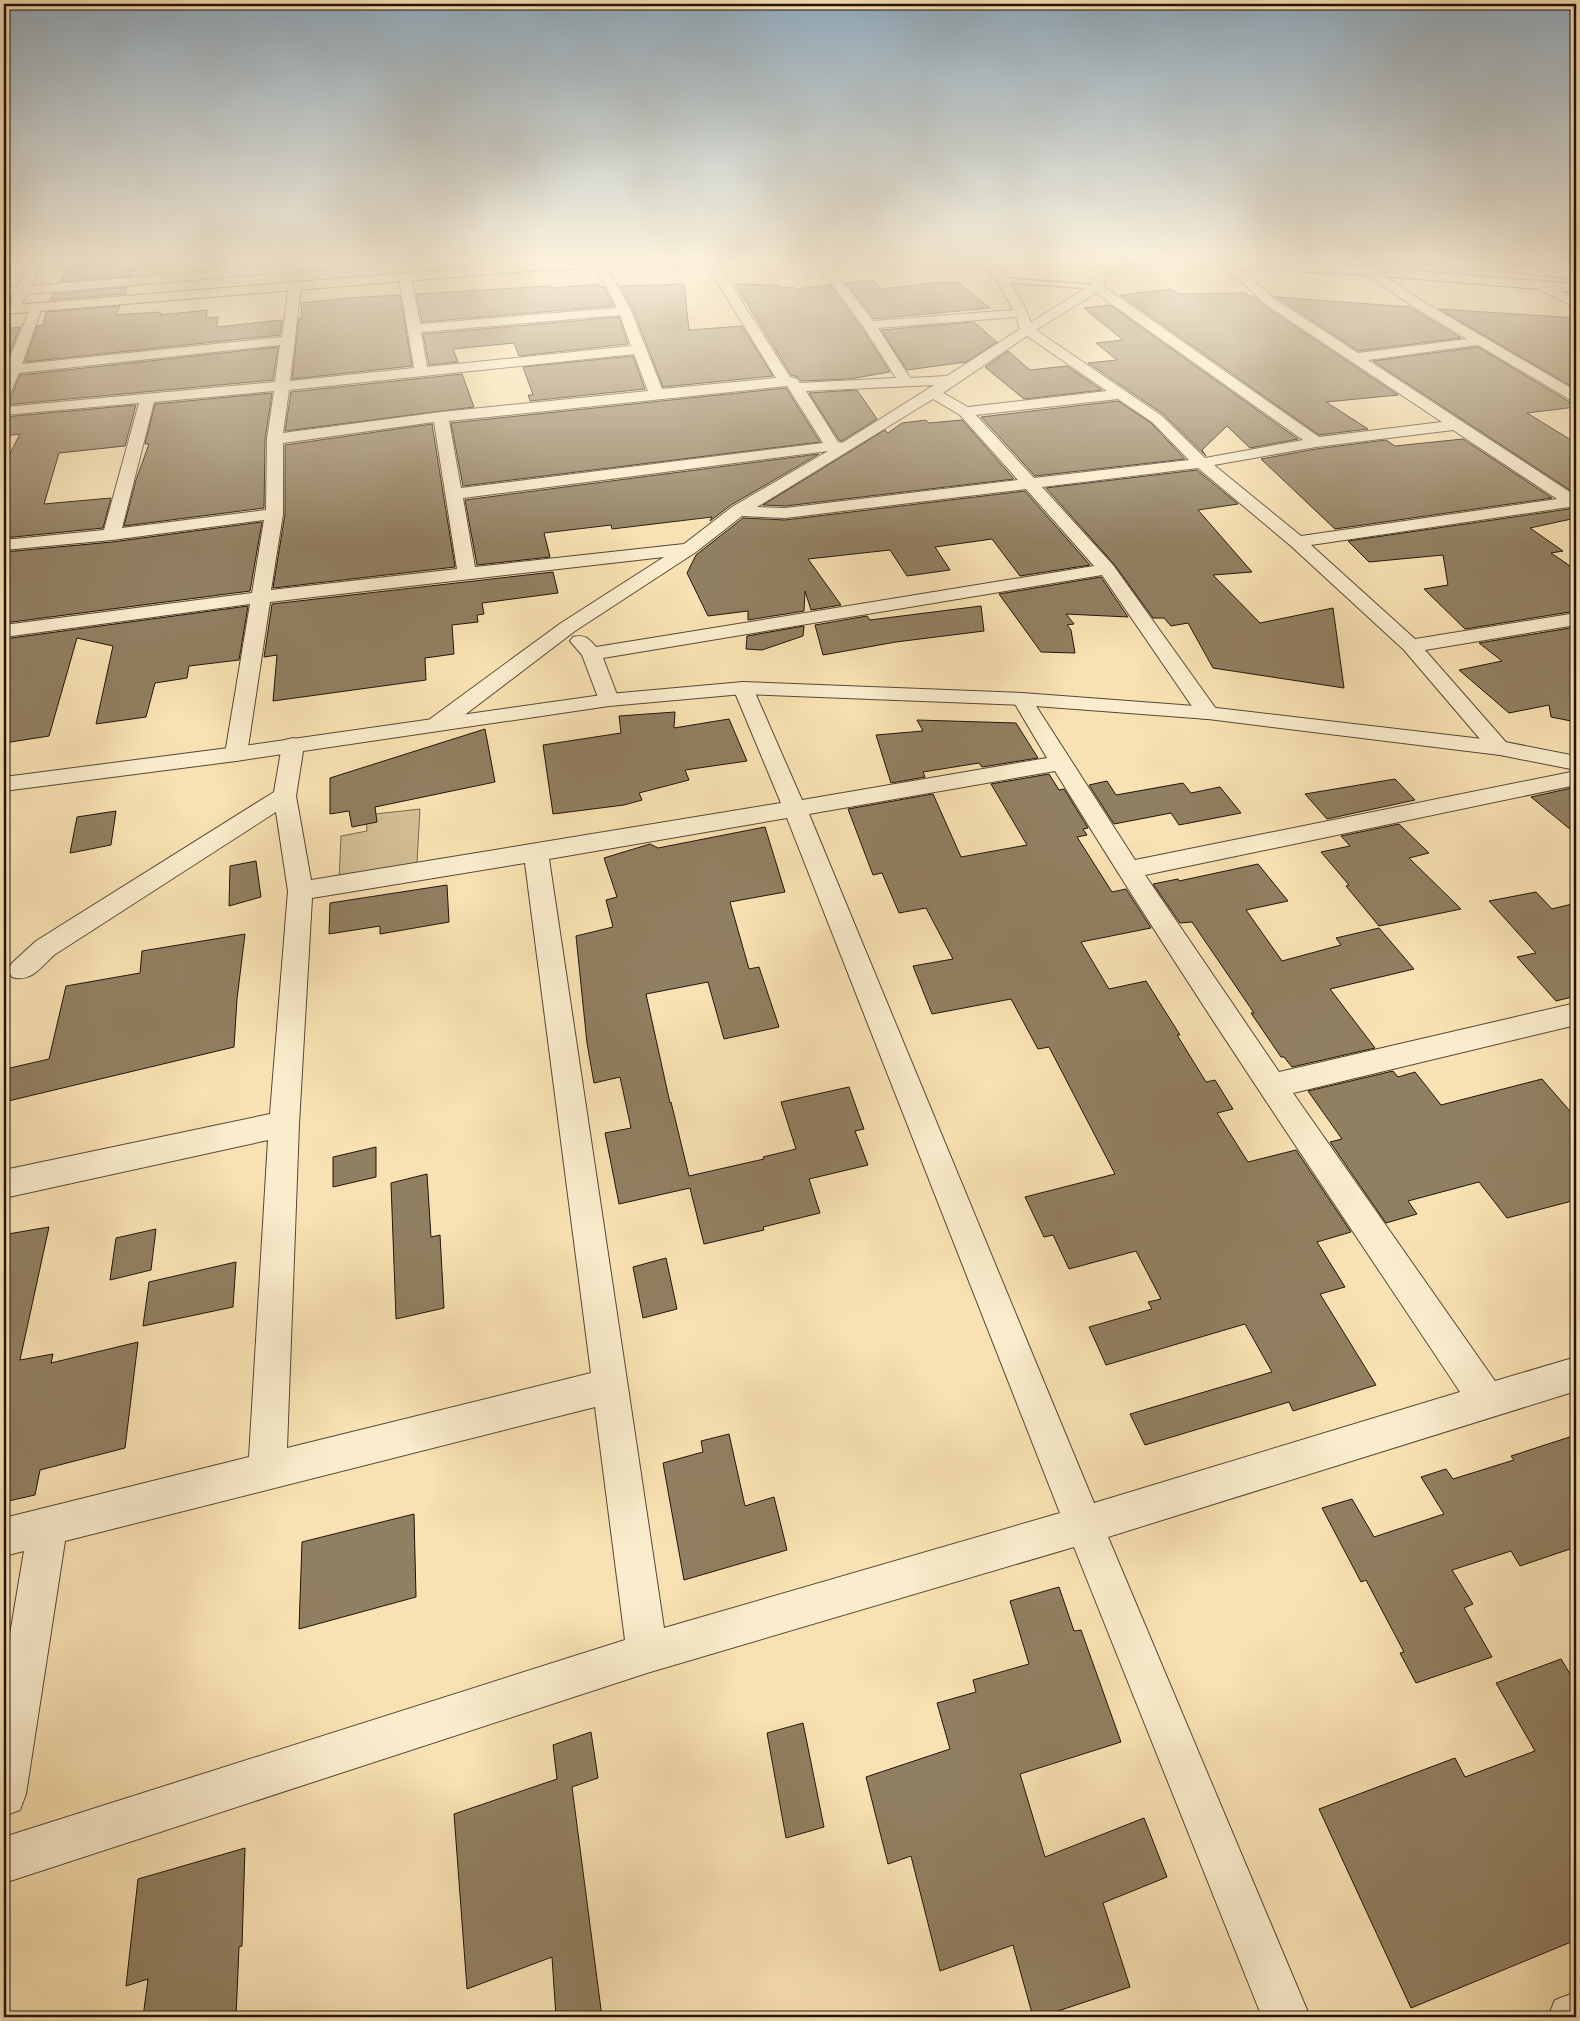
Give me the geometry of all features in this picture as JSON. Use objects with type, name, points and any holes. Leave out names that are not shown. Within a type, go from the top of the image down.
[{"type":"street","points":[[4,393],[8,375],[17,353]]},
{"type":"street","points":[[8,375],[181,353]]},
{"type":"street","points":[[236,754],[274,514],[275,439],[287,353]]},
{"type":"street","points":[[418,353],[421,370]]},
{"type":"street","points":[[4,411],[283,386],[421,370],[595,353]]},
{"type":"street","points":[[642,353],[657,395]]},
{"type":"street","points":[[771,353],[791,384],[839,447]]},
{"type":"street","points":[[887,353],[904,381]]},
{"type":"street","points":[[438,724],[568,627],[690,548],[738,511],[839,447],[933,393],[991,353]]},
{"type":"street","points":[[1061,353],[1157,419],[1201,464],[1297,542],[1411,646],[1500,748]]},
{"type":"street","points":[[1189,353],[1316,442]]},
{"type":"street","points":[[1347,353],[1454,425],[1575,502]]},
{"type":"street","points":[[1354,358],[1389,353]]},
{"type":"street","points":[[1501,353],[1575,396]]},
{"type":"street","points":[[275,439],[441,418],[657,395],[791,384],[950,380]]},
{"type":"street","points":[[933,393],[965,412],[1107,569],[1208,713]]},
{"type":"street","points":[[965,412],[1120,394]]},
{"type":"street","points":[[112,535],[148,398]]},
{"type":"street","points":[[441,418],[467,572]]},
{"type":"street","points":[[738,511],[785,513],[1201,464],[1316,442],[1454,425]]},
{"type":"street","points":[[454,494],[839,447]]},
{"type":"street","points":[[1297,542],[1575,502]]},
{"type":"street","points":[[4,545],[112,535],[274,514]]},
{"type":"street","points":[[4,632],[261,597],[690,548]]},
{"type":"street","points":[[591,654],[1107,569]]},
{"type":"street","points":[[1411,646],[1576,619]]},
{"type":"street","points":[[568,627],[591,654],[608,700]]},
{"type":"street","points":[[4,784],[236,754],[608,700],[743,688],[1022,700],[1208,713],[1500,748],[1576,762]]},
{"type":"street","points":[[743,688],[795,809],[1084,1525],[1286,2017]]},
{"type":"street","points":[[1022,700],[1128,870],[1272,1086],[1487,1401]]},
{"type":"street","points":[[267,1472],[284,1124],[300,891],[285,796],[293,745]]},
{"type":"street","points":[[300,891],[536,854],[1060,763]]},
{"type":"street","points":[[1128,870],[1576,778]]},
{"type":"street","points":[[20,970],[45,948],[285,796]]},
{"type":"street","points":[[536,854],[647,1654]]},
{"type":"street","points":[[1272,1086],[1576,1014]]},
{"type":"street","points":[[4,1184],[284,1124]]},
{"type":"street","points":[[4,1860],[647,1654],[1084,1525],[1576,1374]]},
{"type":"street","points":[[4,1537],[610,1386]]},
{"type":"street","points":[[4,1794],[48,1526]]},
{"type":"street","points":[[1572,2017],[1576,2016]]},
{"type":"shaded area","points":[[420,809],[417,863],[339,879],[341,836],[367,831],[366,815]]},
{"type":"building","points":[[4,353],[9,353],[4,367]]},
{"type":"building","points":[[28,353],[107,353],[25,362]]},
{"type":"building","points":[[220,353],[277,353],[273,380],[4,405],[4,399],[11,397],[20,375]]},
{"type":"building","points":[[295,353],[410,353],[412,366],[292,379]]},
{"type":"building","points":[[427,353],[455,353],[458,362],[429,365]]},
{"type":"building","points":[[518,353],[543,353],[519,356]]},
{"type":"building","points":[[650,353],[759,353],[773,376],[663,387]]},
{"type":"building","points":[[778,353],[878,353],[890,372],[849,379],[801,381],[798,377],[791,375]]},
{"type":"building","points":[[896,353],[979,353],[966,362],[907,370]]},
{"type":"building","points":[[1005,353],[1011,353],[1030,370],[1067,366],[1102,390],[1024,399],[985,367]]},
{"type":"building","points":[[1109,353],[1178,353],[1298,439],[1250,448],[1227,426],[1202,450],[1206,456],[1163,414],[1088,363],[1117,360]]},
{"type":"building","points":[[1203,353],[1335,353],[1398,395],[1326,402],[1368,429],[1319,435]]},
{"type":"building","points":[[1431,353],[1489,353],[1570,402],[1576,403],[1576,407],[1527,413],[1576,443],[1576,494],[1373,361]]},
{"type":"building","points":[[1515,353],[1576,353],[1576,389]]},
{"type":"building","points":[[633,356],[645,389],[530,401],[528,395],[533,395],[523,367]]},
{"type":"building","points":[[462,374],[474,407],[285,431],[291,392]]},
{"type":"building","points":[[786,388],[820,442],[463,486],[451,423]]},
{"type":"building","points":[[857,390],[877,419],[842,441],[839,440],[809,393]]},
{"type":"building","points":[[272,393],[265,439],[264,508],[124,526],[136,480],[149,444],[145,444],[155,404]]},
{"type":"building","points":[[1118,401],[1151,423],[1185,459],[1035,476],[981,417]]},
{"type":"building","points":[[136,405],[125,446],[59,453],[44,504],[111,498],[103,528],[4,538],[4,465],[20,434],[4,436],[4,417]]},
{"type":"building","points":[[926,420],[929,423],[962,420],[1014,479],[785,506],[763,505],[885,430],[888,433],[902,423]]},
{"type":"building","points":[[432,424],[455,567],[273,588],[285,514],[285,445]]},
{"type":"building","points":[[1463,439],[1552,498],[1335,529],[1261,459],[1316,449],[1386,440],[1395,446]]},
{"type":"building","points":[[819,454],[731,505],[710,521],[712,517],[612,529],[611,525],[544,533],[550,557],[477,565],[465,500]]},
{"type":"building","points":[[1197,470],[1238,504],[1198,510],[1252,572],[1213,575],[1260,623],[1333,608],[1344,688],[1213,668],[1188,623],[1171,626],[1164,618],[1153,618],[1114,564],[1046,488]]},
{"type":"building","points":[[1025,491],[1090,565],[1020,576],[992,539],[935,547],[950,570],[907,576],[890,550],[808,559],[841,605],[811,610],[805,591],[804,611],[748,620],[748,611],[708,616],[687,573],[696,555],[743,518],[785,520]]},
{"type":"building","points":[[1576,508],[1576,518],[1530,528],[1563,551],[1551,553],[1576,570],[1576,611],[1465,629],[1424,589],[1448,585],[1443,555],[1369,562],[1348,541]]},
{"type":"building","points":[[262,522],[250,591],[4,623],[4,552],[112,542]]},
{"type":"building","points":[[553,572],[558,593],[482,603],[484,614],[477,615],[478,622],[452,625],[454,654],[425,658],[426,680],[273,701],[277,655],[264,657],[272,604]]},
{"type":"building","points":[[1101,577],[1128,617],[1066,614],[1074,624],[1067,625],[1071,630],[1075,653],[1041,652],[999,594]]},
{"type":"building","points":[[248,606],[239,660],[189,666],[187,678],[155,683],[146,717],[96,724],[113,646],[77,638],[49,736],[4,743],[4,708],[9,691],[4,691],[4,639]]},
{"type":"building","points":[[981,606],[984,631],[896,642],[823,655],[815,625],[867,616],[870,620]]},
{"type":"building","points":[[804,626],[803,636],[762,650],[746,649],[747,636]]},
{"type":"building","points":[[1576,627],[1576,722],[1551,717],[1549,705],[1509,713],[1459,670],[1502,661],[1479,643]]},
{"type":"building","points":[[675,712],[674,728],[729,719],[747,761],[685,770],[689,780],[639,793],[642,800],[624,805],[553,814],[543,745],[621,733],[619,716]]},
{"type":"building","points":[[917,720],[1016,723],[1038,758],[982,767],[979,763],[923,772],[925,777],[891,783],[876,735],[923,731]]},
{"type":"building","points":[[485,729],[495,782],[375,807],[377,822],[352,827],[349,811],[330,814],[330,778]]},
{"type":"building","points":[[1049,774],[1059,790],[1064,789],[1088,828],[1083,829],[1087,835],[1077,837],[1112,892],[1126,889],[1151,928],[1081,942],[1109,989],[1146,981],[1180,1035],[1177,1035],[1206,1082],[1215,1080],[1233,1109],[1217,1113],[1248,1162],[1296,1150],[1351,1232],[1317,1242],[1345,1287],[1320,1294],[1376,1385],[1293,1411],[1289,1402],[1145,1445],[1130,1414],[1272,1372],[1245,1324],[1106,1365],[1089,1327],[1152,1309],[1148,1302],[1161,1299],[1136,1251],[1069,1269],[1053,1235],[1044,1237],[1025,1197],[1115,1174],[1049,1047],[1038,1049],[1011,999],[932,1014],[913,966],[953,959],[926,908],[899,913],[882,873],[873,875],[848,809],[933,794],[961,857],[1027,845],[991,784]]},
{"type":"building","points":[[1395,779],[1415,800],[1327,819],[1305,794]]},
{"type":"building","points":[[1107,781],[1116,795],[1183,783],[1191,793],[1220,787],[1241,813],[1179,825],[1171,813],[1114,824],[1089,785]]},
{"type":"building","points":[[1576,787],[1576,834],[1531,797]]},
{"type":"building","points":[[116,811],[111,845],[70,853],[77,817]]},
{"type":"building","points":[[1399,824],[1429,853],[1409,858],[1461,909],[1379,926],[1346,886],[1349,885],[1321,852],[1350,846],[1341,836]]},
{"type":"building","points":[[765,827],[785,892],[730,902],[749,969],[759,967],[779,1027],[724,1039],[708,982],[646,994],[670,1103],[689,1176],[764,1159],[763,1157],[796,1149],[781,1102],[849,1087],[864,1129],[855,1131],[868,1165],[809,1179],[820,1213],[763,1227],[764,1230],[704,1244],[690,1188],[619,1204],[605,1133],[631,1128],[620,1077],[594,1083],[587,1043],[576,936],[613,927],[606,900],[617,897],[604,858],[650,844],[658,848]]},
{"type":"building","points":[[256,861],[261,897],[229,906],[230,866]]},
{"type":"building","points":[[1258,864],[1288,901],[1246,910],[1282,961],[1341,945],[1336,938],[1379,928],[1414,969],[1330,989],[1375,1048],[1292,1067],[1284,1057],[1281,1057],[1251,1013],[1254,1013],[1192,922],[1180,923],[1153,884],[1178,879],[1179,881]]},
{"type":"building","points":[[447,885],[449,922],[380,934],[380,926],[329,934],[330,903]]},
{"type":"building","points":[[1536,892],[1552,909],[1576,903],[1576,996],[1556,1001],[1517,957],[1536,953],[1489,901]]},
{"type":"building","points":[[245,934],[237,999],[234,1047],[4,1102],[10,1068],[49,1059],[66,986],[140,973],[142,951]]},
{"type":"building","points":[[1393,1071],[1398,1077],[1415,1072],[1441,1105],[1542,1079],[1576,1118],[1576,1200],[1507,1218],[1479,1182],[1408,1201],[1417,1214],[1386,1223],[1330,1142],[1342,1139],[1308,1091]]},
{"type":"building","points":[[376,1147],[376,1177],[333,1187],[333,1157]]},
{"type":"building","points":[[427,1174],[431,1237],[440,1235],[444,1308],[396,1319],[391,1183]]},
{"type":"building","points":[[49,1227],[20,1360],[53,1354],[51,1363],[138,1342],[125,1448],[40,1470],[35,1495],[4,1502],[4,1237],[8,1234]]},
{"type":"building","points":[[156,1229],[151,1270],[110,1280],[116,1238]]},
{"type":"building","points":[[666,1258],[677,1309],[643,1318],[633,1267]]},
{"type":"building","points":[[236,1262],[233,1307],[143,1326],[149,1282]]},
{"type":"building","points":[[729,1434],[745,1506],[774,1497],[787,1550],[684,1580],[663,1463],[703,1452],[701,1441]]},
{"type":"building","points":[[1576,1435],[1576,1547],[1520,1566],[1511,1551],[1452,1570],[1473,1604],[1464,1608],[1492,1657],[1416,1683],[1400,1653],[1404,1652],[1366,1580],[1361,1582],[1322,1508],[1352,1499],[1374,1537],[1444,1514],[1421,1477],[1446,1469],[1453,1479],[1514,1460],[1511,1456]]},
{"type":"building","points":[[414,1514],[416,1597],[299,1629],[302,1542]]},
{"type":"building","points":[[1059,1587],[1074,1631],[1081,1630],[1121,1742],[1020,1774],[1045,1857],[1144,1818],[1167,1877],[1103,1903],[1130,1987],[1040,2017],[1033,2017],[1013,1945],[940,1971],[911,1856],[888,1864],[866,1777],[950,1749],[937,1703],[976,1692],[973,1680],[1029,1664],[1010,1601]]},
{"type":"building","points":[[1561,1659],[1576,1684],[1576,1940],[1411,2008],[1319,1809],[1455,1758],[1465,1777],[1535,1751],[1496,1683]]},
{"type":"building","points":[[803,1723],[824,1827],[786,1838],[767,1733]]},
{"type":"building","points":[[591,1732],[598,1778],[572,1787],[602,2017],[556,2017],[552,1957],[467,1989],[454,1814],[557,1779],[553,1745]]},
{"type":"building","points":[[245,1848],[242,1946],[239,1947],[236,2017],[143,2017],[148,1979],[126,1986],[138,1879]]}]
